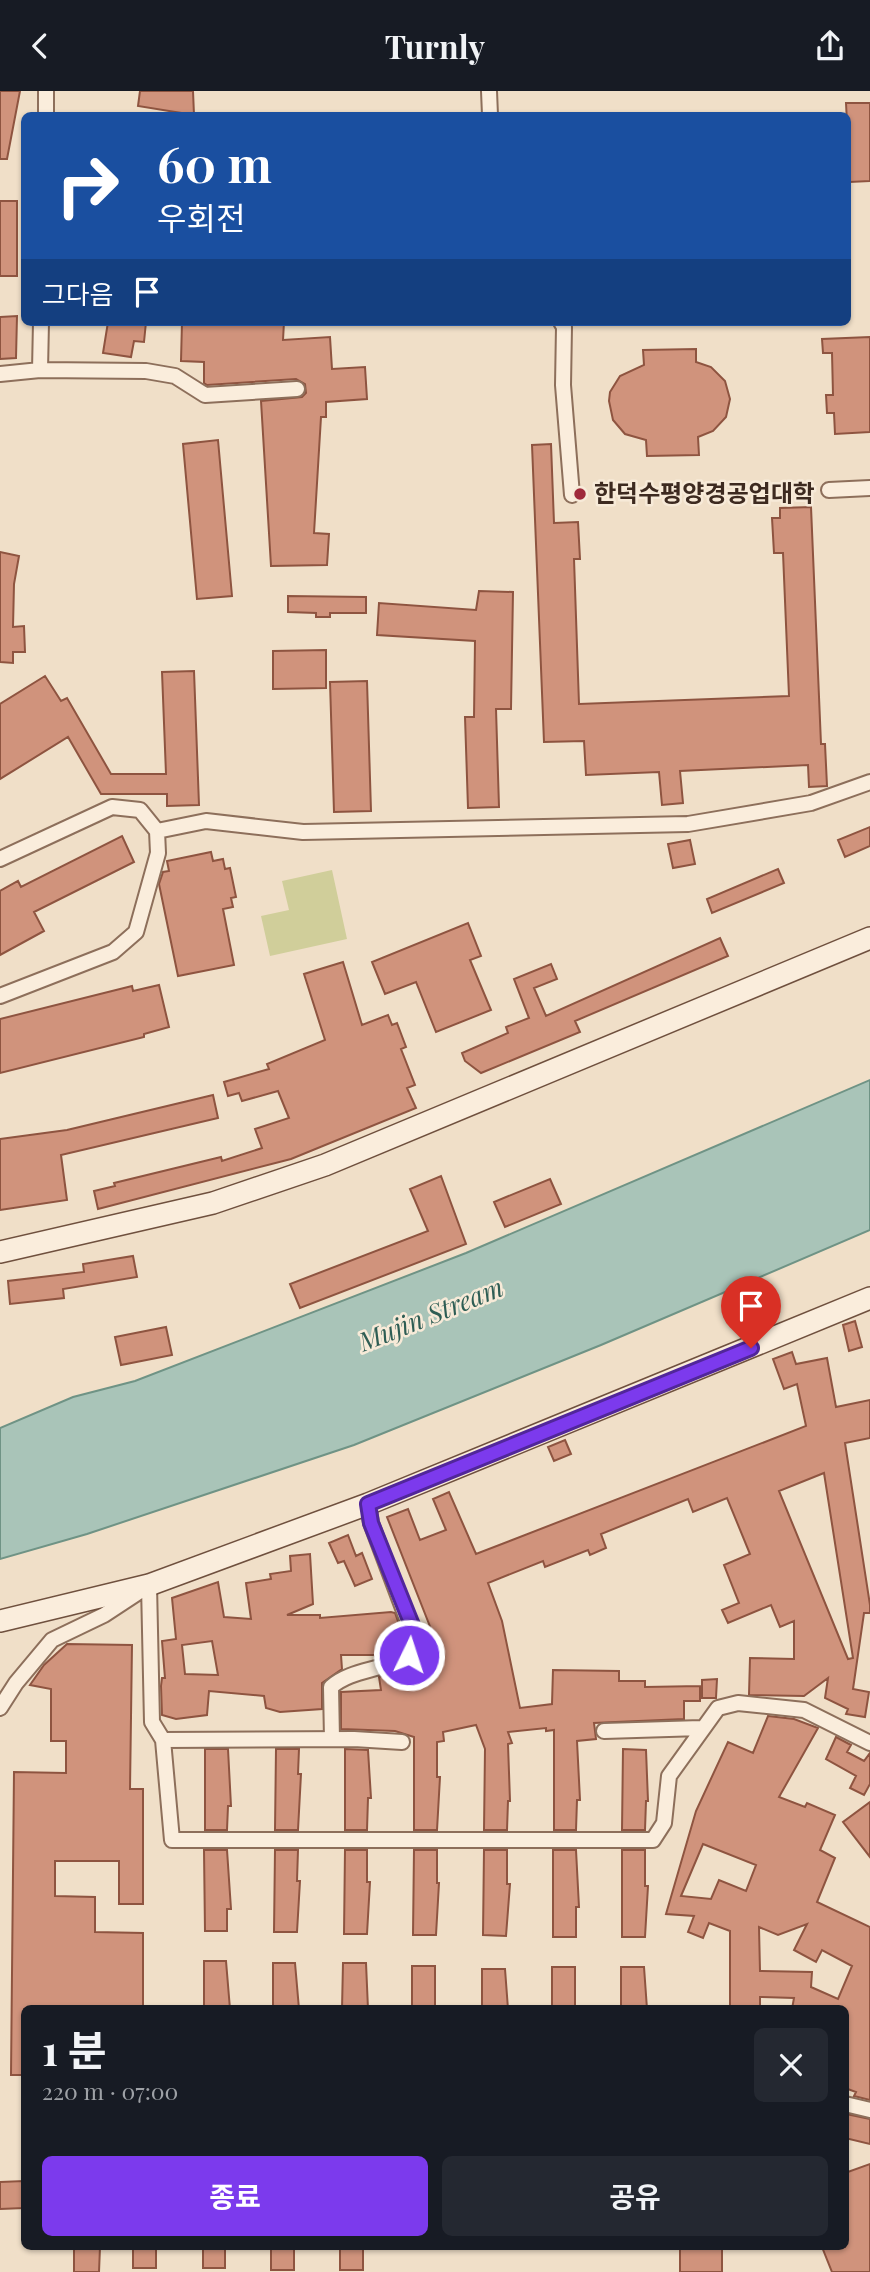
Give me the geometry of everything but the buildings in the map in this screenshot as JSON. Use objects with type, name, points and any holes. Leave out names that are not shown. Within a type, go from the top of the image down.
[{"type":"street","points":[[46,91],[46,112]]},
{"type":"street","points":[[489,91],[490,112]]},
{"type":"street","points":[[40,370],[41,326]]},
{"type":"street","points":[[564,326],[563,385],[572,495]]},
{"type":"street","points":[[0,375],[40,370],[164,373],[176,376],[205,395],[297,389]]},
{"type":"street","points":[[829,490],[870,488]]},
{"type":"street","points":[[157,831],[206,821],[303,832],[688,824],[811,803],[870,782]]},
{"type":"street","points":[[0,859],[112,807],[140,810],[157,831],[158,853],[136,932],[113,952],[0,996]]},
{"type":"street","points":[[0,1252],[40,1246],[213,1203],[325,1165],[870,938]]},
{"type":"street","points":[[0,1621],[149,1585],[368,1504],[870,1298]]},
{"type":"street","points":[[332,1739],[331,1687],[352,1673],[390,1666],[409,1655],[416,1643],[371,1523],[368,1504]]},
{"type":"street","points":[[0,1708],[52,1640],[104,1615],[149,1585]]},
{"type":"street","points":[[149,1585],[152,1722],[163,1740],[172,1840],[653,1840],[664,1822],[669,1776],[718,1708],[738,1703],[804,1710],[870,1743]]},
{"type":"street","points":[[604,1731],[701,1728]]},
{"type":"street","points":[[163,1740],[332,1739],[402,1742]]},
{"type":"street","points":[[849,2105],[870,2110]]},
{"type":"shaded area","points":[[332,870],[347,939],[270,956],[261,916],[289,910],[282,881]]},
{"type":"water","name":"Mujin Stream","points":[[870,1080],[870,1230],[601,1345],[354,1445],[87,1534],[0,1559],[0,1428],[73,1397],[135,1381],[466,1253]]},
{"type":"place","name":"한덕수평양경공업대학","points":[[580,494]]},
{"type":"route","points":[[409,1655],[416,1643],[412,1625],[371,1523],[368,1504],[751,1348]]}]
